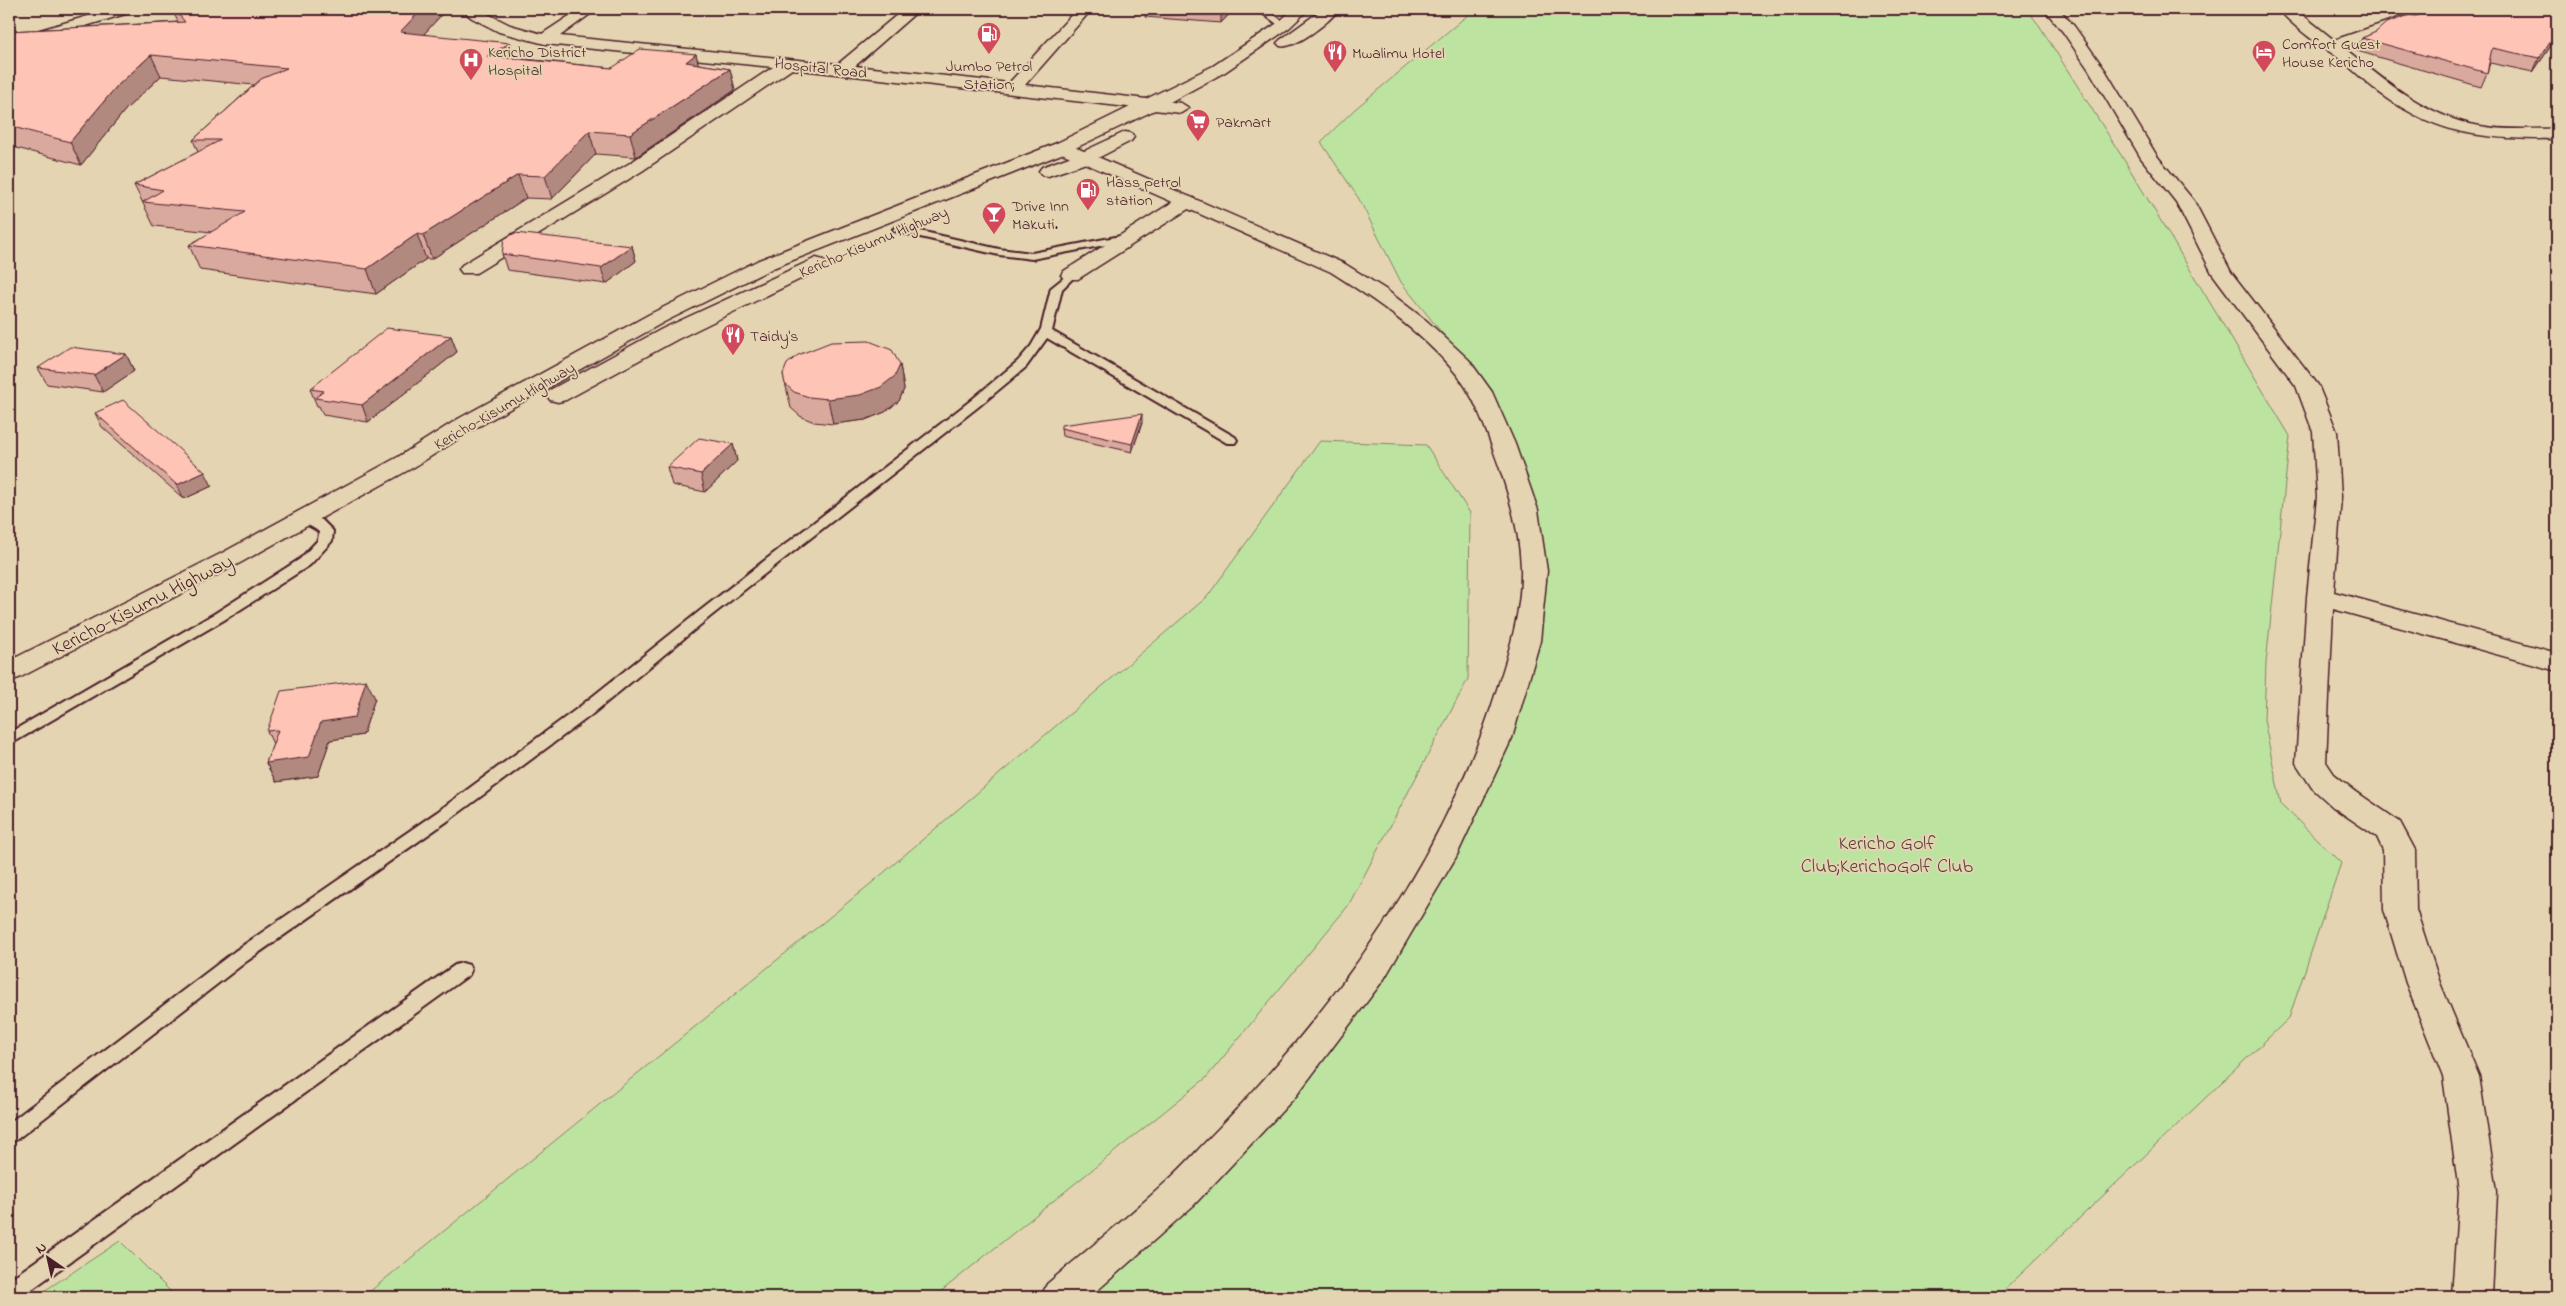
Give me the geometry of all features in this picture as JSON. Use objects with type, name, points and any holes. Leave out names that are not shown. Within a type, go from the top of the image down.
[{"type":"main road","points":[[9,44],[127,9]]},
{"type":"main road","name":"Hospital Road","points":[[468,9],[500,29],[516,35],[842,69],[1181,108]]},
{"type":"main road","points":[[545,39],[590,9]]},
{"type":"main road","points":[[842,69],[913,9]]},
{"type":"main road","points":[[1014,88],[1059,35],[1086,9]]},
{"type":"main road","name":"Kericho-Kisumu Highway","points":[[9,672],[120,616],[304,518],[406,462],[466,424],[658,318],[766,264],[1074,152],[1153,104],[1218,69],[1284,24],[1302,9]]},
{"type":"main road","name":"Kericho-Kisumu Highway","points":[[406,462],[490,430],[670,334],[780,279],[1181,108],[1309,28],[1332,9]]},
{"type":"main road","points":[[2051,9],[2069,28],[2097,70],[2150,158],[2185,201],[2222,273],[2307,385],[2316,403],[2325,432],[2329,497],[2320,597],[2312,716],[2311,763],[2323,781],[2344,799],[2389,830],[2399,850],[2400,910],[2423,983],[2461,1076],[2478,1192],[2472,1297]]},
{"type":"main road","points":[[2286,9],[2330,46],[2408,105],[2439,120],[2482,132],[2557,134]]},
{"type":"main road","points":[[2330,46],[2439,9]]},
{"type":"main road","points":[[469,269],[636,167],[788,64]]},
{"type":"main road","points":[[1061,1297],[1181,1193],[1283,1085],[1372,970],[1440,857],[1497,738],[1526,641],[1534,571],[1526,510],[1503,444],[1481,392],[1461,365],[1421,326],[1378,293],[1338,268],[1074,152]]},
{"type":"main road","points":[[1071,276],[1186,202]]},
{"type":"main road","points":[[2320,597],[2557,662]]},
{"type":"lane","points":[[1261,9],[1284,24]]},
{"type":"lane","points":[[898,228],[990,250],[1032,256],[1132,237]]},
{"type":"lane","points":[[9,1134],[241,956],[443,816],[584,712],[706,612],[974,404],[1022,364],[1036,348],[1045,332],[1056,288],[1071,276]]},
{"type":"lane","points":[[1045,332],[1231,440]]},
{"type":"lane","points":[[9,740],[219,617],[305,562],[325,541],[326,531],[317,523],[304,518]]},
{"type":"lane","points":[[9,1293],[462,970]]},
{"type":"shaded area","points":[[800,9],[883,9],[875,15]]},
{"type":"green space","name":"Kericho Golf Club;KerichoGolf Club","points":[[1475,9],[2026,9],[2039,25],[2126,163],[2290,436],[2266,663],[2264,720],[2281,804],[2341,863],[2289,1018],[1997,1297],[1073,1297],[1178,1204],[1469,817],[1543,571],[1466,363],[1401,282],[1359,199],[1321,142],[1355,109]]},
{"type":"green space","points":[[1320,441],[1426,445],[1470,513],[1468,679],[1348,906],[1206,1078],[934,1297],[363,1297],[874,881],[1207,597]]},
{"type":"green space","points":[[120,1241],[176,1297],[35,1297]]},
{"type":"building","points":[[174,9],[422,9],[400,32],[510,43],[487,56],[612,68],[640,49],[696,54],[686,62],[730,69],[630,134],[589,131],[545,176],[518,175],[423,235],[417,234],[367,269],[189,245],[245,212],[143,202],[163,190],[134,185],[221,140],[193,140],[261,79],[287,68],[151,55],[116,87],[70,142],[9,126],[9,31],[185,22]]},
{"type":"building","points":[[2438,9],[2557,9],[2557,33],[2539,58],[2492,48],[2487,73],[2362,38],[2376,32],[2386,23]]},
{"type":"building","points":[[515,233],[632,246],[601,268],[502,254],[504,239]]},
{"type":"building","points":[[387,328],[451,336],[362,405],[315,398],[324,391],[310,389]]},
{"type":"building","points":[[869,341],[892,350],[900,365],[895,376],[881,387],[860,395],[828,399],[809,397],[794,392],[785,384],[783,374],[787,364],[798,355],[831,342]]},
{"type":"building","points":[[70,347],[126,354],[94,375],[38,368]]},
{"type":"building","points":[[123,400],[205,472],[177,485],[95,413]]},
{"type":"building","points":[[1142,414],[1132,444],[1061,428],[1061,425]]},
{"type":"building","points":[[699,438],[733,444],[701,474],[667,467]]},
{"type":"building","points":[[366,680],[355,717],[321,722],[309,757],[266,763],[278,730],[267,731],[281,691]]},
{"type":"place","name":"Jumbo Petrol Station;","points":[[989,55]]},
{"type":"place","name":"Mwalimu Hotel","points":[[1335,73]]},
{"type":"place","name":"Comfort Guest House Kericho","points":[[2264,73]]},
{"type":"place","name":"Kericho District Hospital","points":[[471,81]]},
{"type":"place","name":"Pakmart","points":[[1198,142]]},
{"type":"place","name":"Hass petrol station","points":[[1088,211]]},
{"type":"place","name":"Drive Inn Makuti.","points":[[994,235]]},
{"type":"place","name":"Taidy's","points":[[733,356]]}]
